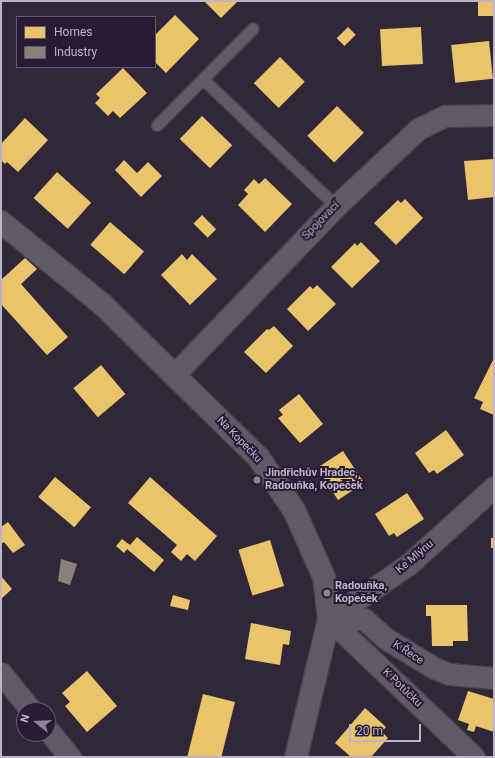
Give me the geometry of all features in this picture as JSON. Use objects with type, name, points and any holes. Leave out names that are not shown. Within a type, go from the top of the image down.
[{"type":"street","name":"Spojovací","points":[[174,375],[336,206],[418,128],[445,116],[494,115]]},
{"type":"street","name":"Na Kopečku","points":[[1,222],[103,305],[259,458],[294,510],[324,577],[329,619],[296,757]]},
{"type":"street","name":"Ke Mlýnu","points":[[329,619],[409,564],[494,487]]},
{"type":"street","name":"K Řece","points":[[329,619],[364,618],[385,638],[434,668],[450,674],[494,678]]},
{"type":"street","name":"K Potůčku","points":[[329,619],[474,757]]},
{"type":"street","points":[[1,673],[25,702]]},
{"type":"street","points":[[56,740],[70,757]]},
{"type":"lane","points":[[157,125],[204,80],[253,28]]},
{"type":"lane","points":[[204,80],[336,206]]},
{"type":"building: Homes","points":[[204,1],[238,1],[221,18]]},
{"type":"building: Homes","points":[[478,1],[494,1],[494,16],[478,16]]},
{"type":"building: Homes","points":[[175,15],[199,39],[166,73],[156,63],[156,34]]},
{"type":"building: Homes","points":[[348,27],[356,35],[344,46],[337,38]]},
{"type":"building: Homes","points":[[421,27],[423,64],[382,66],[380,29]]},
{"type":"building: Homes","points":[[489,41],[493,79],[455,83],[451,45]]},
{"type":"building: Homes","points":[[280,57],[305,82],[279,108],[254,83]]},
{"type":"building: Homes","points":[[123,68],[147,93],[120,118],[113,111],[108,116],[95,103],[100,98],[96,94]]},
{"type":"building: Homes","points":[[337,106],[364,133],[334,163],[307,136]]},
{"type":"building: Homes","points":[[202,116],[232,145],[210,168],[180,139]]},
{"type":"building: Homes","points":[[25,118],[48,140],[18,172],[7,162],[5,164],[1,160],[1,144]]},
{"type":"building: Homes","points":[[494,159],[494,197],[468,200],[464,161]]},
{"type":"building: Homes","points":[[124,160],[137,173],[148,162],[162,176],[141,197],[115,170]]},
{"type":"building: Homes","points":[[57,172],[91,203],[68,229],[34,198]]},
{"type":"building: Homes","points":[[265,178],[292,204],[265,232],[238,205],[248,194],[244,190],[254,179],[259,184]]},
{"type":"building: Homes","points":[[405,199],[423,218],[396,245],[374,223],[398,200],[401,203]]},
{"type":"building: Homes","points":[[202,215],[216,229],[208,238],[194,223]]},
{"type":"building: Homes","points":[[110,222],[144,252],[124,274],[90,245]]},
{"type":"building: Homes","points":[[361,242],[380,261],[352,288],[331,267],[355,243],[357,246]]},
{"type":"building: Homes","points":[[182,254],[187,260],[192,254],[217,279],[190,305],[161,275]]},
{"type":"building: Homes","points":[[25,258],[37,269],[21,284],[68,337],[47,355],[1,304],[1,280]]},
{"type":"building: Homes","points":[[317,285],[336,304],[308,331],[287,309],[310,286],[313,289]]},
{"type":"building: Homes","points":[[274,326],[293,346],[266,373],[244,352],[267,329],[269,330]]},
{"type":"building: Homes","points":[[494,358],[494,415],[480,409],[483,402],[474,398]]},
{"type":"building: Homes","points":[[101,365],[125,394],[98,417],[73,388]]},
{"type":"building: Homes","points":[[299,394],[323,424],[300,443],[278,418],[283,415],[279,410]]},
{"type":"building: Homes","points":[[446,430],[464,455],[437,474],[434,470],[429,473],[415,453]]},
{"type":"building: Homes","points":[[343,451],[364,483],[338,500],[320,472],[323,470],[320,466]]},
{"type":"building: Homes","points":[[55,477],[91,507],[74,527],[38,497]]},
{"type":"building: Homes","points":[[150,477],[217,536],[195,561],[187,554],[181,561],[171,552],[177,545],[128,503]]},
{"type":"building: Homes","points":[[407,493],[424,519],[397,537],[394,533],[389,536],[375,514]]},
{"type":"building: Homes","points":[[8,522],[25,545],[13,553],[4,542],[1,544],[1,527]]},
{"type":"building: Homes","points":[[137,537],[164,560],[154,572],[127,549],[124,553],[116,546],[122,539],[130,545]]},
{"type":"building: Homes","points":[[491,538],[494,538],[494,548],[491,548]]},
{"type":"building: Homes","points":[[270,540],[284,586],[252,596],[238,550]]},
{"type":"building: Homes","points":[[1,576],[12,589],[1,599]]},
{"type":"building: Homes","points":[[173,595],[190,600],[188,610],[170,606]]},
{"type":"building: Homes","points":[[426,605],[467,605],[468,641],[453,641],[453,646],[432,646],[431,616],[426,616]]},
{"type":"building: Homes","points":[[251,623],[291,631],[289,645],[283,644],[280,665],[245,659]]},
{"type":"building: Homes","points":[[87,671],[117,706],[87,732],[65,706],[70,702],[62,693]]},
{"type":"building: Homes","points":[[468,691],[494,699],[494,732],[476,726],[474,732],[467,730],[469,724],[458,720]]},
{"type":"building: Homes","points":[[203,694],[235,702],[221,757],[187,757]]},
{"type":"building: Homes","points":[[365,708],[386,727],[382,732],[388,738],[371,757],[351,757],[335,743]]},
{"type":"building: Industry","points":[[61,559],[77,564],[70,585],[58,581]]},
{"type":"place","name":"Jindřichův Hradec, Radouňka, Kopeček","points":[[257,480]]},
{"type":"place","name":"Radouňka, Kopeček","points":[[327,593]]}]
